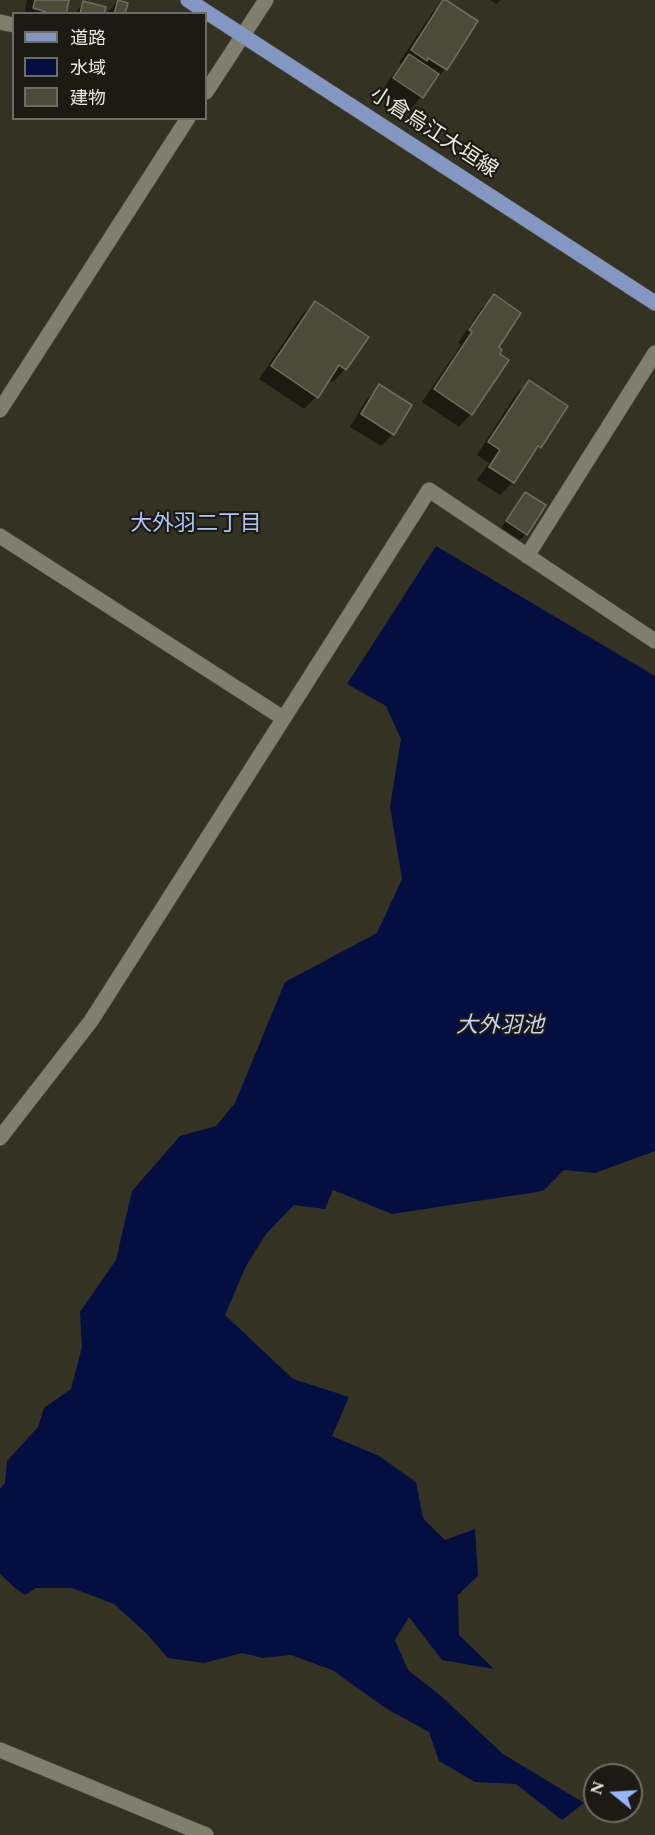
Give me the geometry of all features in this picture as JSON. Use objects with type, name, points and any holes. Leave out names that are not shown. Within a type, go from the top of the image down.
[{"type":"main road","name":"小倉烏江大垣線","points":[[189,0],[201,12]]},
{"type":"main road","name":"小倉烏江大垣線","points":[[209,20],[242,35],[655,303]]},
{"type":"street","points":[[207,90],[266,0]]},
{"type":"street","points":[[0,410],[187,120]]},
{"type":"street","points":[[527,556],[655,353]]},
{"type":"street","points":[[0,1138],[91,1021],[429,490],[655,641]]},
{"type":"street","points":[[0,536],[284,718]]},
{"type":"street","points":[[0,1750],[206,1835]]},
{"type":"water","name":"大外羽池","points":[[436,546],[655,676],[655,1151],[595,1173],[564,1170],[543,1191],[392,1214],[333,1190],[325,1209],[294,1205],[266,1234],[246,1266],[225,1315],[293,1379],[349,1397],[332,1436],[379,1456],[416,1482],[423,1518],[445,1540],[475,1529],[478,1576],[458,1595],[459,1635],[494,1669],[442,1660],[409,1617],[395,1640],[408,1670],[441,1696],[503,1754],[583,1802],[562,1820],[516,1784],[475,1782],[439,1761],[429,1732],[387,1709],[332,1670],[291,1655],[262,1658],[242,1653],[204,1663],[168,1658],[147,1634],[114,1604],[72,1588],[36,1588],[25,1595],[0,1574],[0,1489],[5,1483],[7,1461],[38,1427],[44,1408],[71,1389],[82,1347],[80,1312],[116,1260],[132,1191],[180,1136],[216,1126],[235,1103],[285,982],[377,933],[402,879],[390,807],[401,739],[386,706],[347,684]]},
{"type":"building","points":[[35,0],[69,0],[66,12],[46,12],[33,8]]},
{"type":"building","points":[[118,0],[128,3],[126,12],[115,12]]},
{"type":"building","points":[[443,0],[478,21],[447,70],[428,58],[427,61],[411,50]]},
{"type":"building","points":[[83,1],[106,7],[105,12],[80,12]]},
{"type":"building","points":[[409,54],[439,74],[423,98],[393,78]]},
{"type":"building","points":[[494,294],[521,313],[499,347],[502,350],[500,354],[509,360],[472,415],[434,389],[472,332],[469,330]]},
{"type":"building","points":[[315,301],[369,337],[346,370],[339,365],[318,398],[271,366]]},
{"type":"building","points":[[529,380],[568,406],[541,448],[538,446],[514,483],[489,467],[500,450],[488,442]]},
{"type":"building","points":[[379,384],[412,405],[394,435],[361,414]]},
{"type":"building","points":[[525,492],[546,505],[527,535],[506,521]]},
{"type":"district","name":"大外羽二丁目","points":[[196,526]]}]
